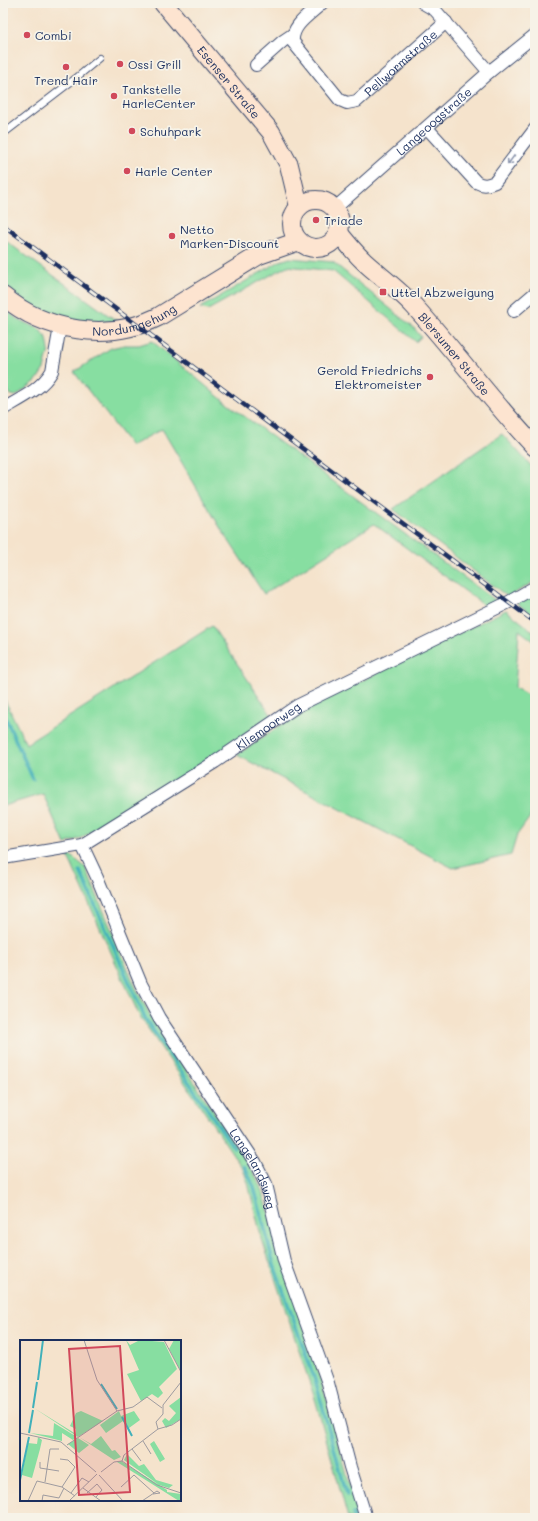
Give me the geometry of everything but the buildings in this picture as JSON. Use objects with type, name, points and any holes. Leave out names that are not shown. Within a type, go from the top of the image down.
[{"type":"main road","name":"Esenser Straße","points":[[163,3],[271,132],[289,165],[306,204]]},
{"type":"main road","points":[[321,201],[334,209],[340,224],[333,238],[321,247],[313,248],[306,246],[296,235],[292,220],[295,213],[306,204],[321,201]]},
{"type":"main road","name":"Nordumgehung","points":[[3,296],[29,314],[60,327],[86,331],[126,328],[148,322],[259,255],[276,239],[296,235]]},
{"type":"main road","name":"Blersumer Straße","points":[[333,238],[349,245],[368,266],[390,283],[412,305],[514,425],[535,447]]},
{"type":"street","points":[[256,65],[292,35],[295,28],[322,3]]},
{"type":"street","name":"Pellwormstraße","points":[[423,3],[435,10],[489,72]]},
{"type":"street","name":"Pellwormstraße","points":[[292,35],[293,42],[340,100],[347,103],[352,103],[357,101],[446,22]]},
{"type":"street","name":"Langeoogstraße","points":[[334,209],[489,72],[535,35]]},
{"type":"street","points":[[427,128],[476,182],[487,185],[495,182],[535,129]]},
{"type":"street","points":[[514,311],[535,293]]},
{"type":"street","points":[[3,409],[43,384],[49,376],[52,371],[60,327]]},
{"type":"street","name":"Kliemoorweg","points":[[3,858],[82,845],[215,762],[297,706],[509,602],[535,587]]},
{"type":"street","name":"Langelandsweg","points":[[82,845],[97,877],[141,984],[159,1018],[255,1162],[266,1184],[284,1261],[328,1383],[350,1467],[366,1518]]},
{"type":"lane","points":[[3,134],[100,58]]},
{"type":"green space","points":[[3,239],[118,321],[82,322],[55,317],[35,308],[3,288]]},
{"type":"green space","points":[[290,258],[333,262],[414,328],[421,337],[416,342],[333,271],[287,266],[208,310],[200,308],[280,261]]},
{"type":"green space","points":[[3,307],[18,320],[38,328],[47,338],[49,350],[44,369],[36,381],[16,396],[11,395],[3,384]]},
{"type":"green space","points":[[152,341],[225,402],[499,603],[488,608],[374,524],[264,594],[221,529],[162,429],[131,446],[74,372],[111,348],[124,345],[139,345]]},
{"type":"green space","points":[[502,434],[535,470],[535,581],[508,597],[393,509]]},
{"type":"green space","points":[[535,594],[535,617],[517,603]]},
{"type":"green space","points":[[506,610],[535,633],[535,642],[519,630],[515,688],[535,699],[535,810],[517,835],[511,855],[453,868],[237,755],[304,709]]},
{"type":"green space","points":[[212,626],[272,716],[213,757],[81,838],[65,844],[43,794],[3,806],[3,696],[26,744]]},
{"type":"green space","points":[[66,852],[85,867],[136,988],[151,1017],[250,1166],[261,1186],[327,1401],[359,1518],[348,1518],[316,1402],[261,1236],[243,1169],[139,1015]]},
{"type":"waterway","points":[[3,712],[33,779]]},
{"type":"waterway","points":[[80,871],[146,1020],[234,1148]]},
{"type":"waterway","points":[[244,1166],[254,1187],[274,1265],[316,1383],[347,1495]]},
{"type":"waterway","points":[[353,1514],[354,1518]]},
{"type":"railway","points":[[3,225],[535,622]]},
{"type":"place","name":"Combi","points":[[27,35]]},
{"type":"place","name":"Ossi Grill","points":[[120,64]]},
{"type":"place","name":"Trend Hair","points":[[66,67]]},
{"type":"place","name":"Tankstelle HarleCenter","points":[[114,96]]},
{"type":"place","name":"Schuhpark","points":[[132,131]]},
{"type":"place","name":"Harle Center","points":[[127,171]]},
{"type":"place","name":"Triade","points":[[316,220]]},
{"type":"place","name":"Netto Marken-Discount","points":[[172,236]]},
{"type":"place","name":"Uttel Abzweigung","points":[[383,292]]},
{"type":"place","name":"Gerold Friedrichs Elektromeister","points":[[430,377]]}]
